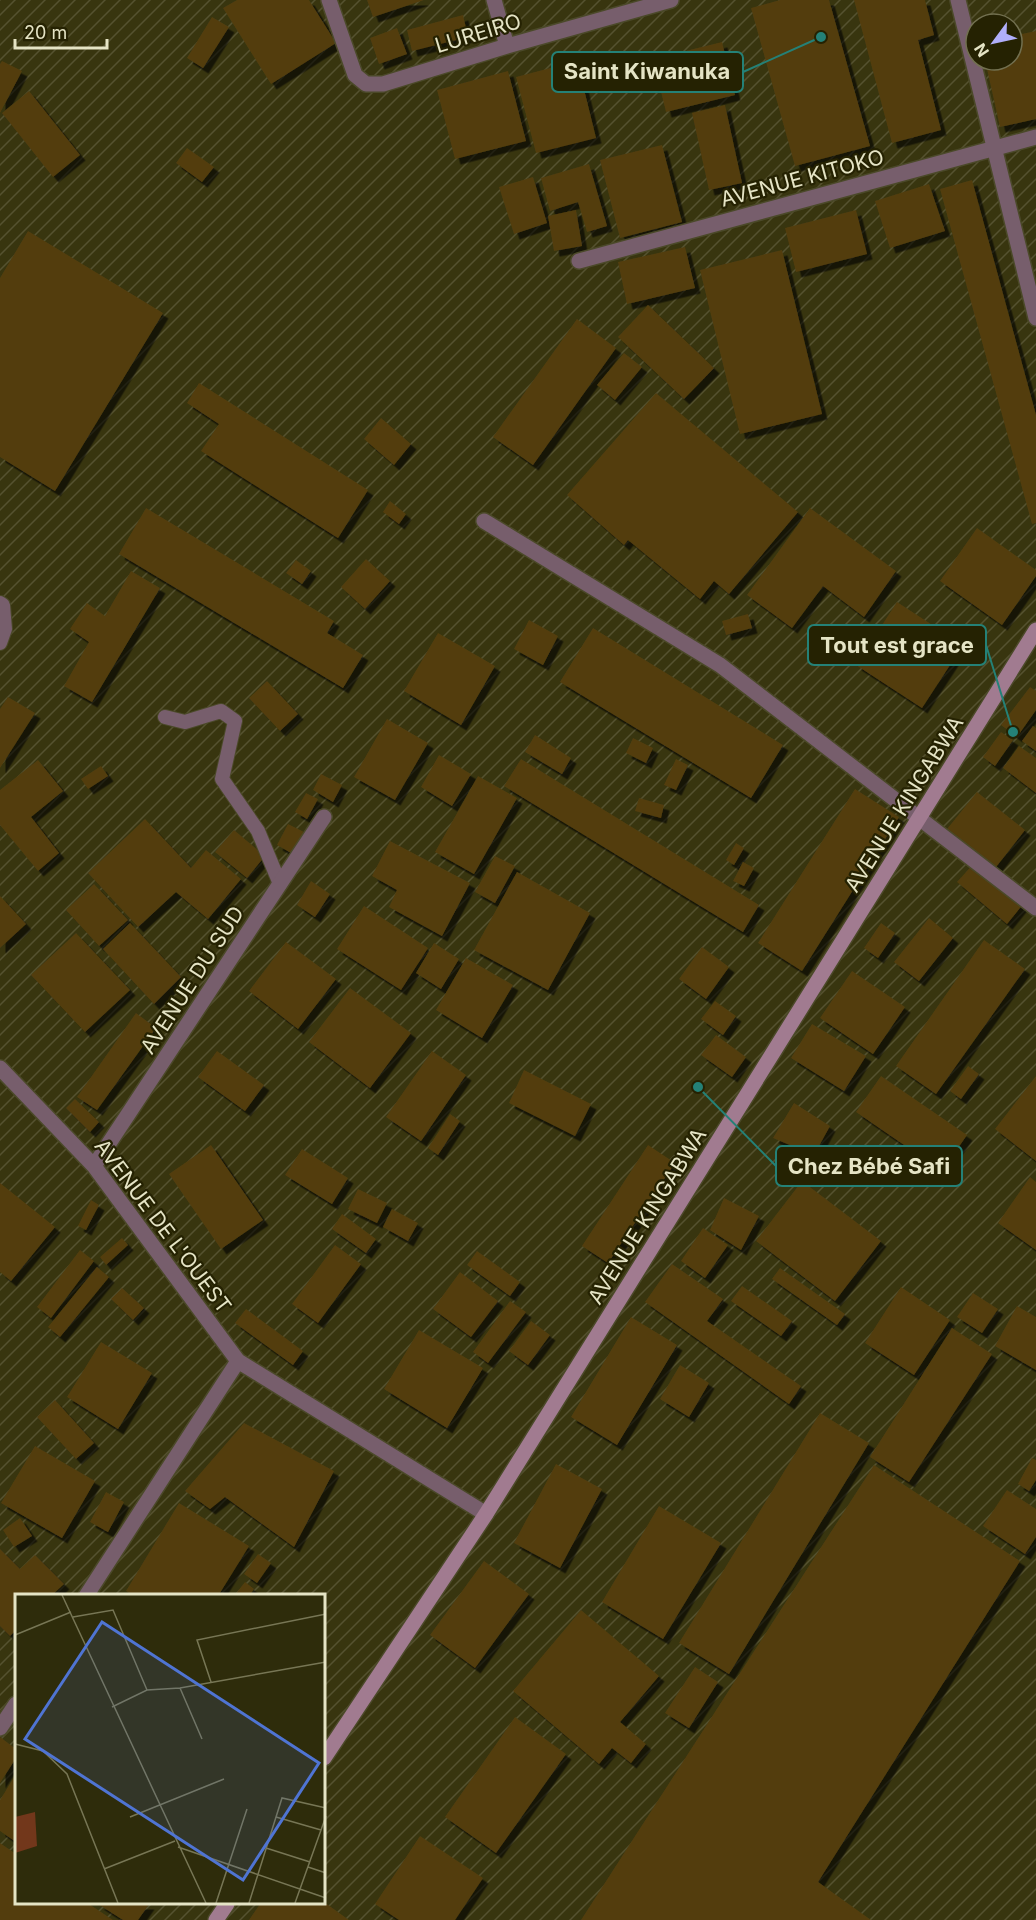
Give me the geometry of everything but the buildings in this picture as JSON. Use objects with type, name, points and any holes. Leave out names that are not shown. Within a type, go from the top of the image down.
[{"type":"street","name":"LUREIRO","points":[[329,0],[356,75],[366,84],[383,84],[671,0]]},
{"type":"street","points":[[494,0],[507,46]]},
{"type":"street","points":[[958,0],[1036,318]]},
{"type":"street","name":"AVENUE KITOKO","points":[[579,261],[1036,136]]},
{"type":"street","points":[[484,521],[720,665],[1036,908]]},
{"type":"street","name":"AVENUE KINGABWA","points":[[326,1755],[486,1514],[1036,630]]},
{"type":"street","name":"AVENUE DU SUD","points":[[94,1166],[324,818]]},
{"type":"street","name":"AVENUE DE L'OUEST","points":[[0,1068],[94,1166],[238,1361],[486,1514]]},
{"type":"street","points":[[87,1594],[238,1361]]},
{"type":"street","points":[[216,1920],[226,1905]]},
{"type":"lane","points":[[0,603],[3,605],[5,629],[0,643]]},
{"type":"lane","points":[[165,717],[185,722],[221,711],[235,721],[222,779],[258,831],[280,884]]},
{"type":"shaded area","points":[[0,0],[1036,0],[1036,1920],[0,1920]]},
{"type":"place","name":"Saint Kiwanuka","points":[[821,37]]},
{"type":"place","name":"Tout est grace","points":[[1013,732]]},
{"type":"place","name":"Chez Bébé Safi","points":[[698,1087]]}]
